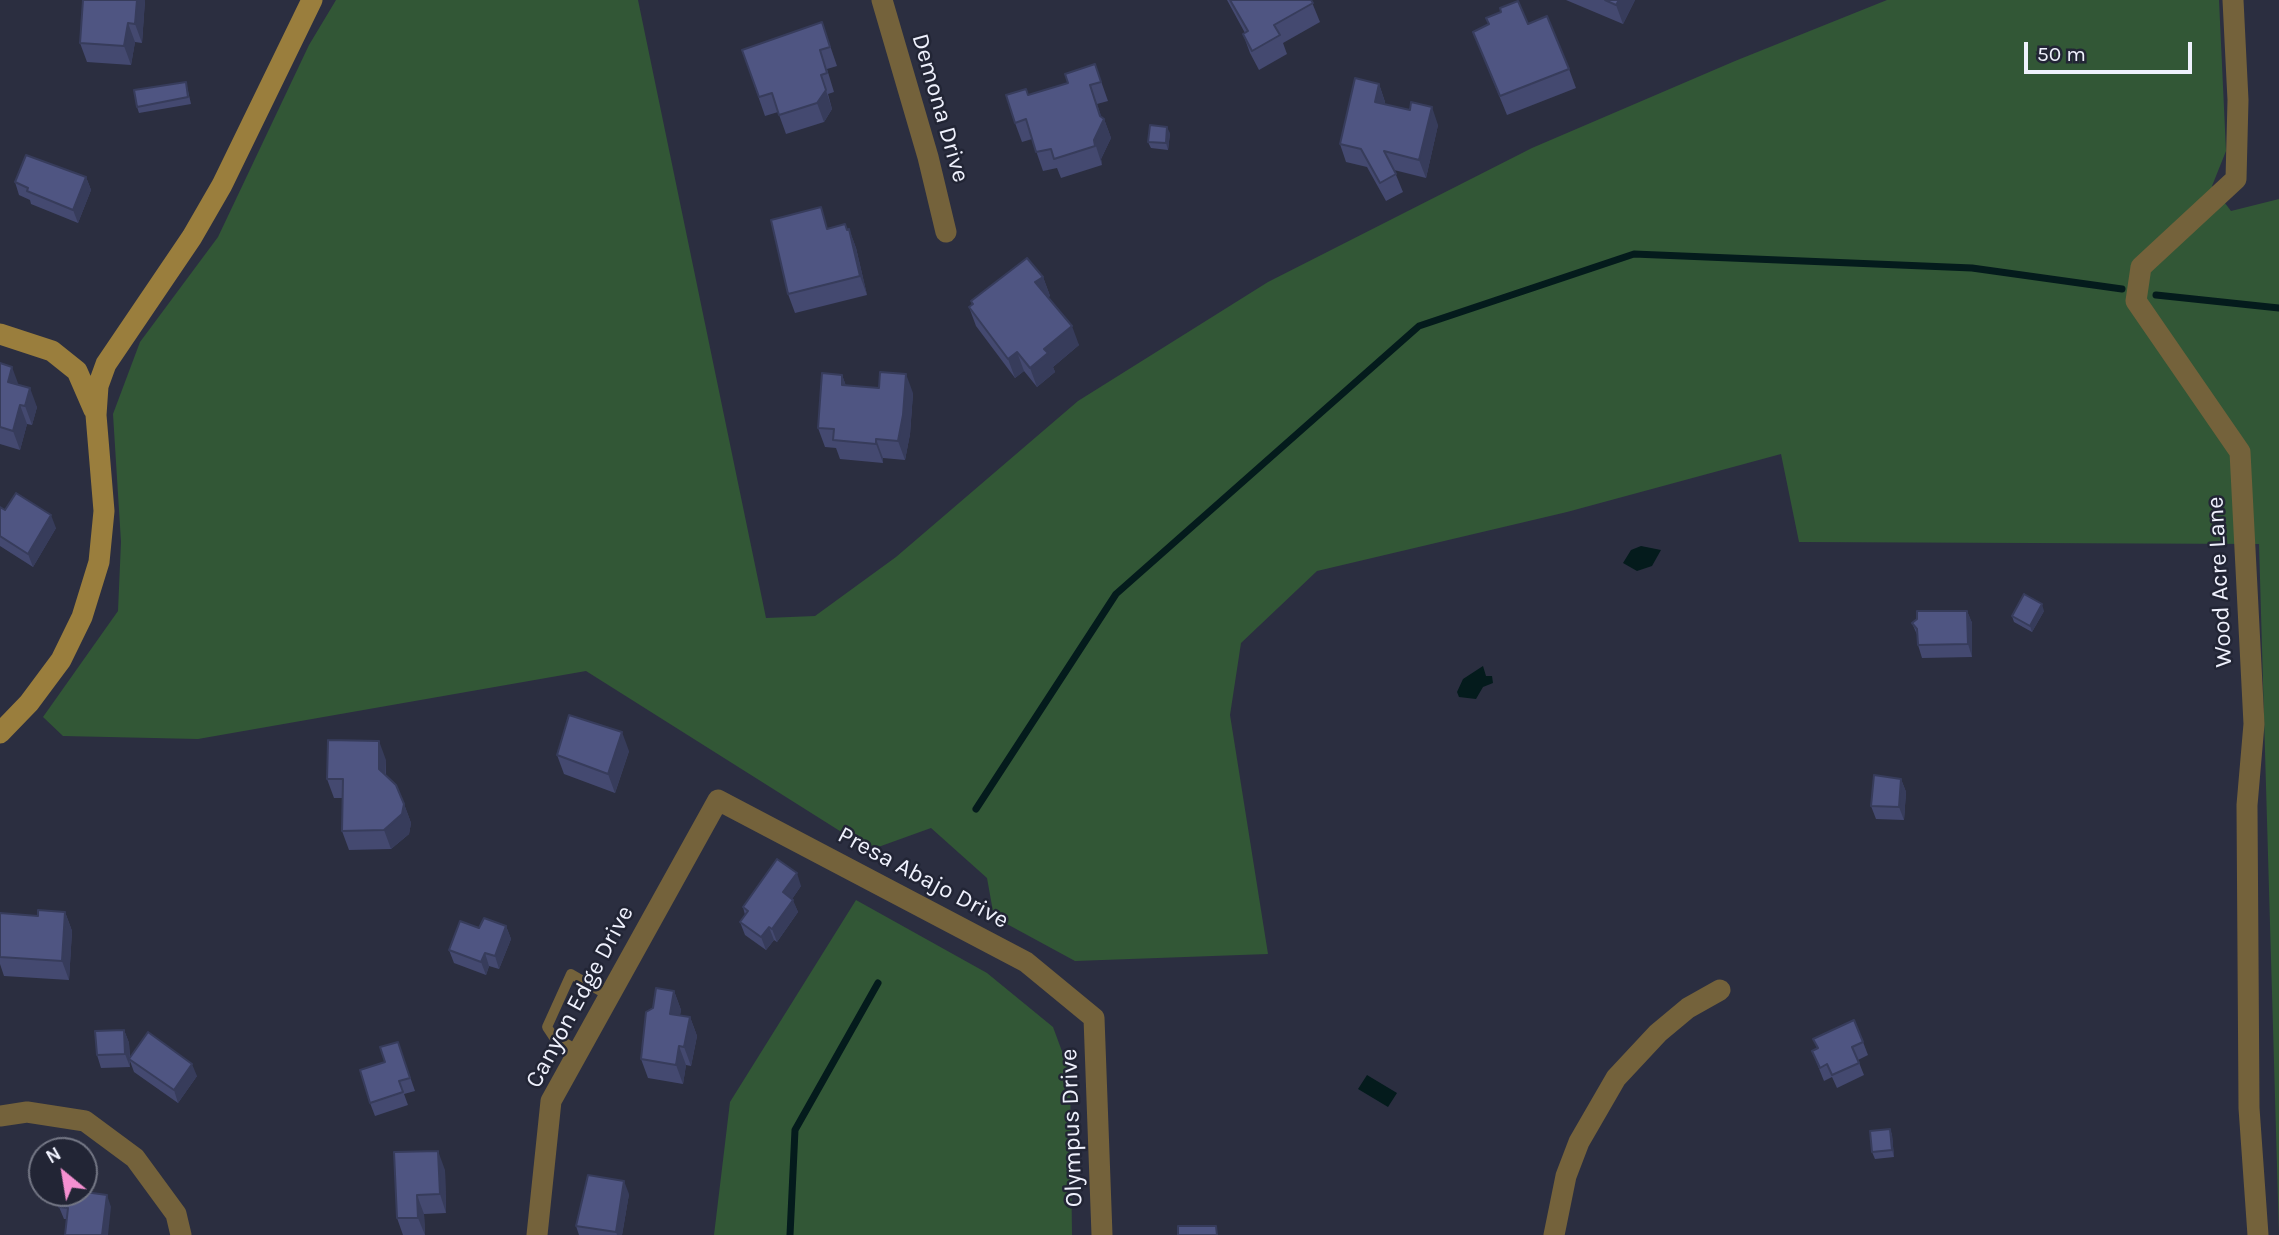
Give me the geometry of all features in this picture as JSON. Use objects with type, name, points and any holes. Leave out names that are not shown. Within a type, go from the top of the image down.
[{"type":"street","points":[[0,733],[29,704],[61,660],[82,617],[99,562],[104,511],[96,415],[98,386],[106,364],[186,248],[216,195],[312,0]]},
{"type":"street","name":"Demona Drive","points":[[882,0],[928,157],[946,232]]},
{"type":"street","name":"Wood Acre Lane","points":[[2233,0],[2238,100],[2236,178],[2141,267],[2136,300],[2240,452],[2254,724],[2247,805],[2249,1094],[2258,1235]]},
{"type":"street","points":[[0,334],[52,351],[77,371],[96,415]]},
{"type":"street","name":"Canyon Edge Drive","points":[[537,1235],[551,1101],[718,800]]},
{"type":"street","name":"Presa Abajo Drive","points":[[718,800],[1026,962],[1094,1018]]},
{"type":"street","points":[[1554,1235],[1566,1176],[1579,1142],[1616,1078],[1658,1033],[1688,1009],[1720,990]]},
{"type":"street","name":"Olympus Drive","points":[[1094,1018],[1102,1235]]},
{"type":"street","points":[[0,1116],[27,1112],[85,1121],[135,1158],[176,1214],[181,1235]]},
{"type":"lane","points":[[579,1051],[552,1036],[547,1027],[572,974],[609,996]]},
{"type":"green space","points":[[336,0],[638,0],[766,618],[815,616],[896,557],[1078,401],[1268,282],[1532,148],[1735,61],[1887,0],[2219,0],[2226,151],[2212,186],[2231,211],[2279,199],[2279,1235],[2259,544],[1799,542],[1781,454],[1567,512],[1317,571],[1241,643],[1230,715],[1268,954],[1075,961],[994,917],[987,878],[931,828],[870,850],[586,671],[198,739],[63,736],[43,717],[118,611],[121,542],[113,414],[140,342],[218,237],[309,45]]},
{"type":"green space","points":[[856,900],[987,973],[1053,1027],[1070,1073],[1072,1235],[714,1235],[730,1102]]},
{"type":"shaded area","points":[[1641,546],[1661,550],[1652,566],[1637,571],[1623,563],[1631,550]]},
{"type":"shaded area","points":[[1483,666],[1486,676],[1492,676],[1493,683],[1483,687],[1476,699],[1459,697],[1457,692],[1463,679]]},
{"type":"shaded area","points":[[1367,1075],[1397,1093],[1388,1107],[1358,1089]]},
{"type":"building","points":[[83,0],[137,0],[135,24],[128,23],[124,46],[80,43]]},
{"type":"building","points":[[1230,0],[1311,0],[1313,3],[1274,25],[1280,35],[1252,51],[1243,34],[1248,31]]},
{"type":"building","points":[[1605,0],[1619,0],[1616,5]]},
{"type":"building","points":[[1518,1],[1528,24],[1547,16],[1569,69],[1500,96],[1473,32],[1489,24],[1486,18],[1501,12],[1500,8]]},
{"type":"building","points":[[822,22],[830,47],[820,50],[827,73],[821,75],[826,90],[817,103],[779,115],[772,93],[759,97],[742,50]]},
{"type":"building","points":[[1095,64],[1101,82],[1090,85],[1100,116],[1104,119],[1094,140],[1095,146],[1054,159],[1051,149],[1036,152],[1026,119],[1015,123],[1006,95],[1026,89],[1028,95],[1068,83],[1065,74]]},
{"type":"building","points":[[1355,78],[1379,84],[1375,102],[1410,110],[1411,102],[1432,107],[1419,160],[1384,151],[1396,174],[1380,183],[1361,149],[1340,144]]},
{"type":"building","points":[[186,82],[188,97],[137,107],[134,90]]},
{"type":"building","points":[[1150,125],[1167,127],[1166,143],[1148,142]]},
{"type":"building","points":[[26,155],[86,177],[73,210],[27,191],[28,188],[15,182]]},
{"type":"building","points":[[821,207],[827,229],[845,224],[847,230],[849,229],[860,276],[788,294],[771,220]]},
{"type":"building","points":[[1027,258],[1043,277],[1035,282],[1072,326],[1044,349],[1048,353],[1030,368],[1017,352],[1008,359],[969,307],[973,304],[971,301]]},
{"type":"building","points":[[0,363],[12,367],[8,382],[30,388],[25,406],[20,405],[13,431],[0,427]]},
{"type":"building","points":[[880,372],[906,374],[898,441],[876,439],[876,444],[833,440],[834,429],[818,428],[822,373],[842,375],[842,385],[879,388]]},
{"type":"building","points":[[16,493],[51,515],[28,554],[0,536],[0,507],[5,510]]},
{"type":"building","points":[[2024,594],[2042,604],[2030,626],[2012,616]]},
{"type":"building","points":[[1917,611],[1967,611],[1968,644],[1918,645],[1917,629],[1912,623],[1917,619]]},
{"type":"building","points":[[569,715],[622,732],[608,774],[557,755]]},
{"type":"building","points":[[328,740],[379,741],[379,769],[396,785],[404,804],[402,814],[384,830],[342,831],[343,779],[327,779]]},
{"type":"building","points":[[1874,775],[1901,779],[1899,807],[1871,806]]},
{"type":"building","points":[[777,859],[797,873],[783,892],[793,900],[772,929],[769,927],[761,937],[740,922],[748,911],[743,907]]},
{"type":"building","points":[[38,910],[65,912],[62,961],[0,957],[0,913],[38,916]]},
{"type":"building","points":[[484,918],[506,926],[495,956],[485,953],[481,962],[449,950],[460,921],[479,928]]},
{"type":"building","points":[[656,988],[674,991],[670,1014],[690,1017],[684,1047],[679,1046],[676,1065],[641,1059],[646,1012],[653,1008]]},
{"type":"building","points":[[1854,1020],[1863,1042],[1852,1047],[1859,1063],[1832,1075],[1827,1064],[1820,1068],[1812,1051],[1818,1048],[1813,1039]]},
{"type":"building","points":[[124,1030],[125,1054],[97,1055],[95,1031]]},
{"type":"building","points":[[148,1032],[192,1064],[174,1090],[129,1059]]},
{"type":"building","points":[[398,1042],[410,1078],[399,1081],[403,1092],[370,1103],[360,1070],[385,1062],[380,1047]]},
{"type":"building","points":[[1890,1129],[1892,1150],[1872,1152],[1870,1131]]},
{"type":"building","points":[[438,1151],[440,1194],[417,1195],[418,1218],[397,1218],[394,1152]]},
{"type":"building","points":[[588,1175],[624,1181],[616,1232],[576,1226]]},
{"type":"building","points":[[98,1194],[107,1195],[102,1235],[65,1235],[68,1208],[59,1207],[98,1207]]},
{"type":"building","points":[[1178,1226],[1216,1226],[1217,1235],[1178,1235]]},
{"type":"waterway","points":[[976,809],[1116,594],[1419,326],[1634,254],[1972,268],[2122,289]]},
{"type":"waterway","points":[[2156,295],[2279,308]]},
{"type":"waterway","points":[[790,1235],[795,1130],[878,983]]}]
